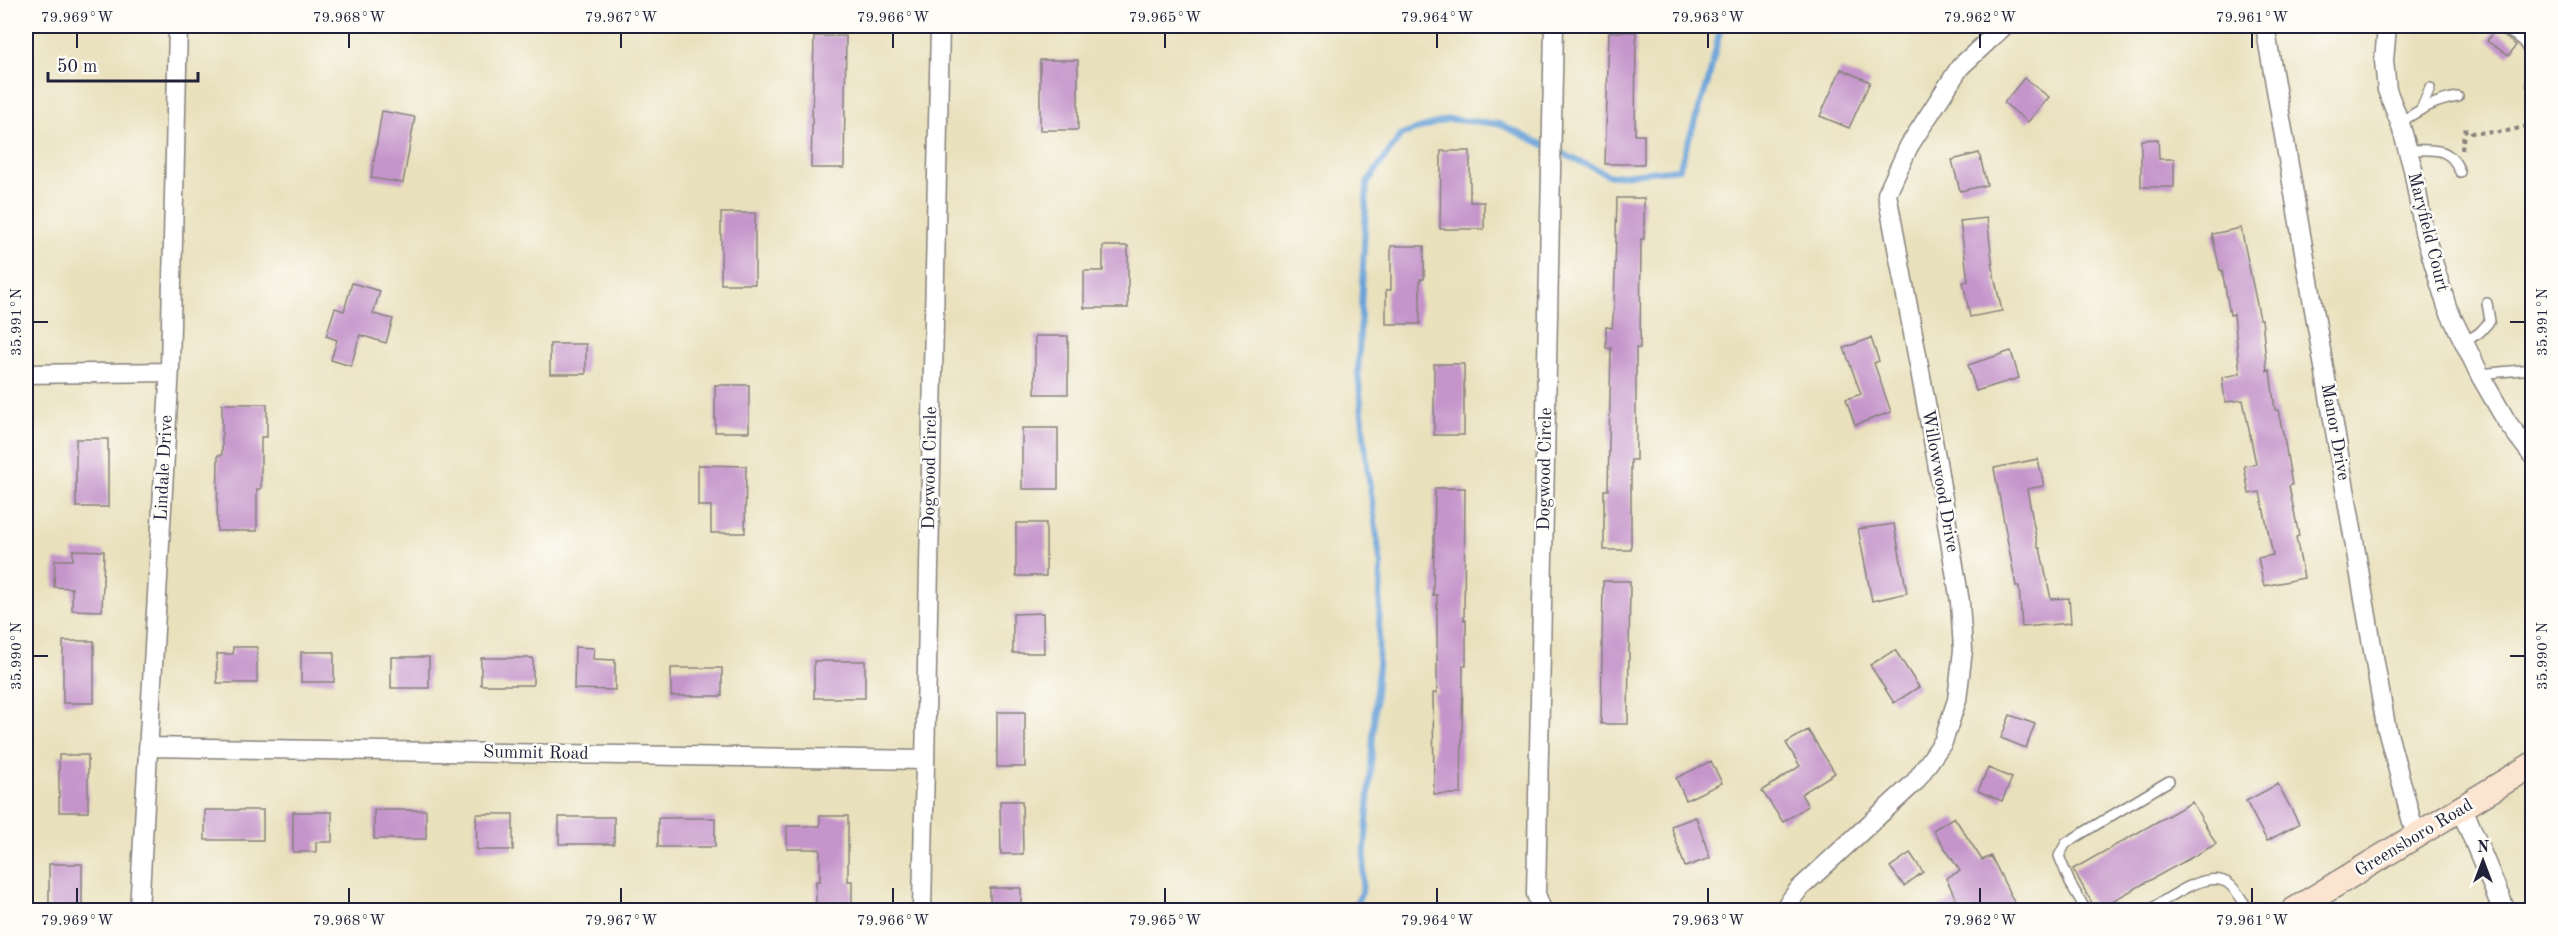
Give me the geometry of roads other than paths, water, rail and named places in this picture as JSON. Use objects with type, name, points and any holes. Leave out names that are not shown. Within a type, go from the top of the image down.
[{"type":"main road","name":"Greensboro Road","points":[[2294,910],[2532,765]]},
{"type":"street","name":"Lindale Drive","points":[[139,910],[169,372],[178,26]]},
{"type":"street","name":"Dogwood Circle","points":[[922,910],[940,26]]},
{"type":"street","name":"Dogwood Circle","points":[[1542,910],[1536,894],[1554,26]]},
{"type":"street","name":"Willowwood Drive","points":[[1784,910],[1799,889],[1915,782],[1943,742],[1957,700],[1963,650],[1960,602],[1937,462],[1887,194],[1909,146],[1960,67],[2004,26]]},
{"type":"street","name":"Manor Drive","points":[[2265,26],[2386,726],[2416,837]]},
{"type":"street","name":"Maryfield Court","points":[[2387,26],[2384,61],[2387,90],[2408,150],[2424,232],[2447,307],[2479,374],[2507,422],[2532,455]]},
{"type":"street","points":[[26,374],[169,372]]},
{"type":"street","name":"Summit Road","points":[[148,747],[924,760]]},
{"type":"street","points":[[2462,809],[2504,910]]},
{"type":"lane","points":[[2500,26],[2522,40],[2530,49],[2532,63]]},
{"type":"lane","points":[[2421,109],[2430,88]]},
{"type":"lane","points":[[2400,123],[2421,109],[2458,97]]},
{"type":"lane","points":[[2408,150],[2446,152],[2456,160],[2460,172]]},
{"type":"lane","points":[[2464,342],[2479,333],[2490,321],[2487,303]]},
{"type":"lane","points":[[2479,374],[2532,369]]},
{"type":"lane","points":[[2086,910],[2062,867],[2059,856],[2066,843],[2169,782]]},
{"type":"lane","points":[[2149,910],[2188,887],[2214,879],[2231,885],[2249,910]]},
{"type":"waterway","points":[[1352,910],[1362,893],[1378,664],[1381,566],[1367,465],[1358,373],[1367,183],[1401,135],[1448,119],[1499,124],[1611,176],[1679,169],[1708,82],[1721,26]]}]
